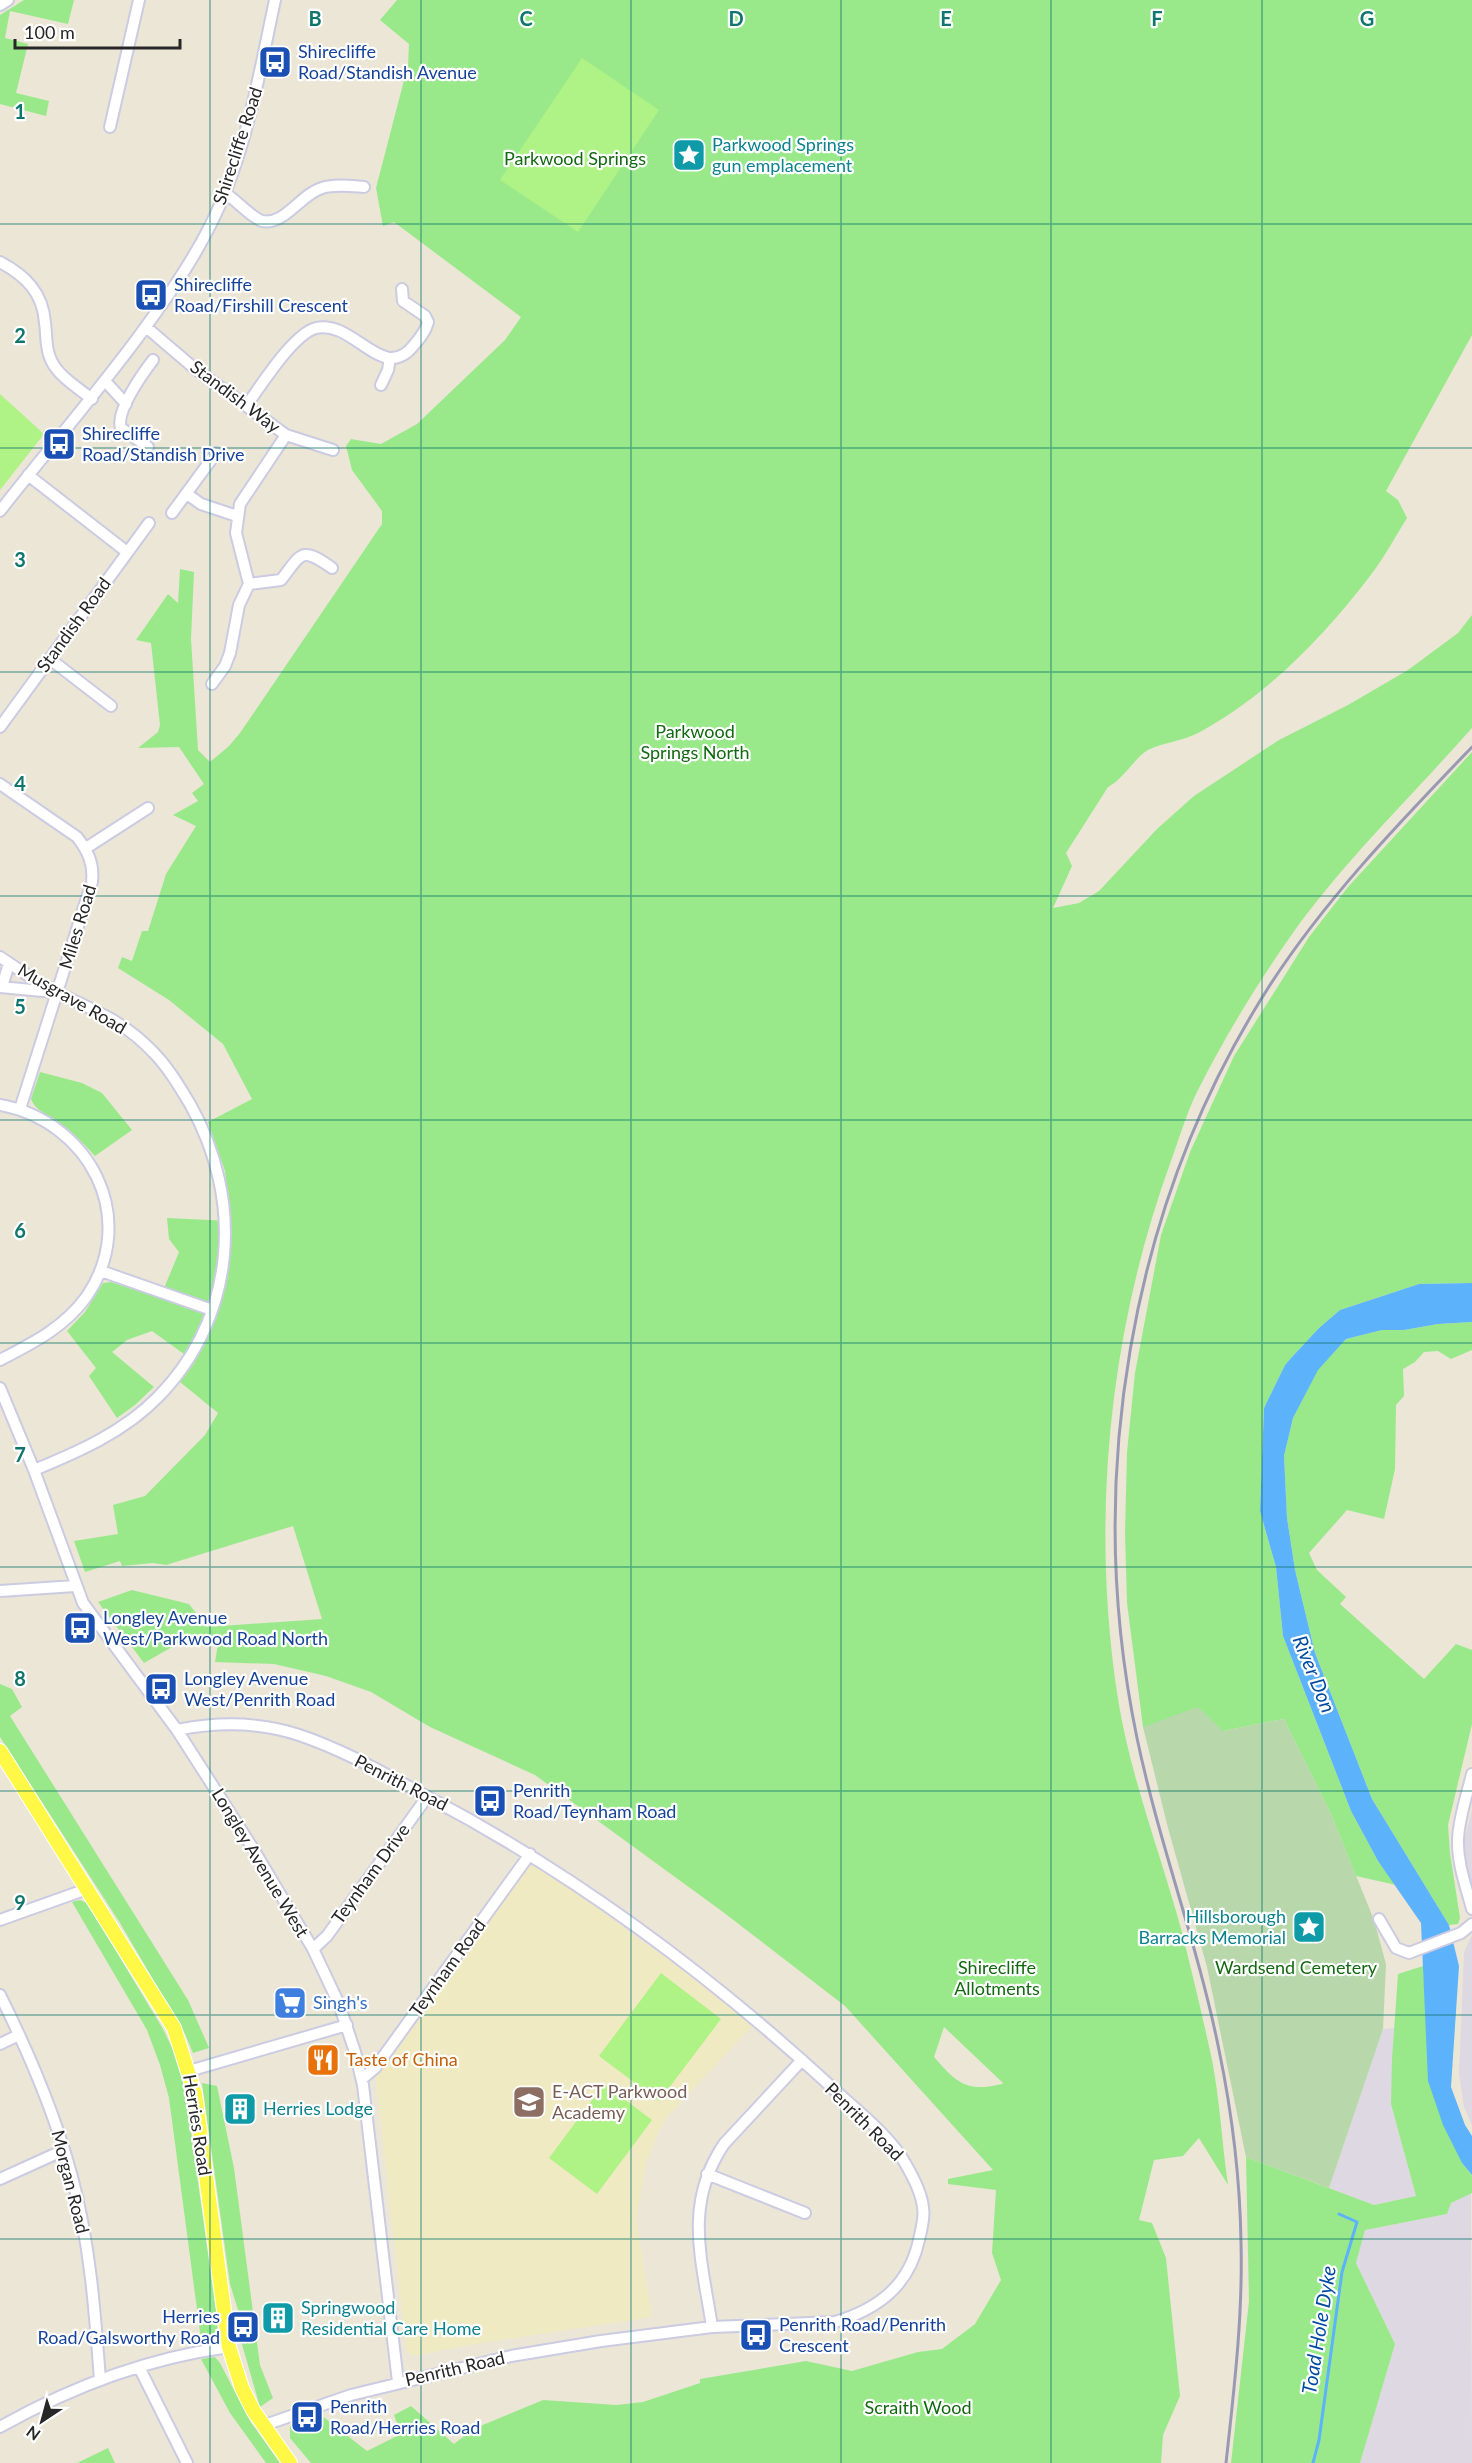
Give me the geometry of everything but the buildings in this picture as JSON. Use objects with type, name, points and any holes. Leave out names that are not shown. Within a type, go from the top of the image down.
[{"type":"main road","name":"Herries Road","points":[[0,1751],[174,2028],[195,2094],[229,2347],[242,2388],[262,2426],[290,2463]]},
{"type":"street","points":[[0,4],[8,0]]},
{"type":"street","points":[[110,127],[139,0]]},
{"type":"street","name":"Shirecliffe Road","points":[[0,511],[92,399],[146,327],[193,258],[225,193],[246,133],[275,0]]},
{"type":"street","points":[[225,193],[255,217],[262,221],[272,221],[288,213],[299,200],[322,188],[336,185],[363,187]]},
{"type":"street","points":[[0,262],[13,269],[37,291],[45,321],[46,347],[50,359],[56,369],[92,399]]},
{"type":"street","points":[[246,406],[299,337],[318,327],[342,330],[381,357],[399,358],[408,353],[427,328],[428,322],[425,316],[403,301],[402,289]]},
{"type":"street","name":"Standish Way","points":[[146,327],[194,368],[286,435],[333,450]]},
{"type":"street","points":[[381,385],[388,370],[390,358]]},
{"type":"street","points":[[148,447],[122,428],[120,418],[153,360]]},
{"type":"street","points":[[105,381],[126,404]]},
{"type":"street","points":[[212,684],[225,666],[239,605],[249,584],[238,547],[237,516],[246,493],[286,435]]},
{"type":"street","points":[[172,513],[216,453]]},
{"type":"street","points":[[28,475],[127,552]]},
{"type":"street","points":[[187,495],[201,504],[237,516]]},
{"type":"street","name":"Standish Road","points":[[0,727],[149,523]]},
{"type":"street","points":[[249,584],[281,580],[298,557],[306,554],[312,554],[332,568]]},
{"type":"street","points":[[50,658],[111,706]]},
{"type":"street","points":[[0,784],[77,837],[86,848],[148,808]]},
{"type":"street","name":"Miles Road","points":[[20,1109],[92,882],[93,871],[86,848]]},
{"type":"street","points":[[4,960],[1,987],[58,993]]},
{"type":"street","name":"Musgrave Road","points":[[4,960],[58,993],[120,1023],[153,1052],[170,1073],[199,1121],[209,1143],[218,1173],[226,1234],[222,1273],[212,1310],[193,1349],[158,1397],[105,1438],[75,1454],[34,1470]]},
{"type":"street","points":[[0,1105],[20,1109],[40,1117],[60,1130],[79,1150],[95,1171],[104,1194],[108,1219],[101,1271],[87,1296],[52,1332],[0,1360]]},
{"type":"street","points":[[101,1271],[212,1310]]},
{"type":"street","name":"Longley Avenue West","points":[[0,1388],[34,1470],[75,1586],[93,1618],[177,1730],[252,1847],[313,1950],[347,2025],[362,2079],[398,2382]]},
{"type":"street","points":[[0,1591],[75,1586]]},
{"type":"street","name":"Penrith Road","points":[[177,1730],[201,1725],[229,1724],[267,1727],[297,1734],[329,1747],[427,1797],[530,1854],[623,1917],[802,2060],[886,2139],[904,2160],[923,2208],[916,2254],[905,2276],[874,2306],[854,2316],[824,2323],[712,2327],[566,2347],[490,2361],[398,2382],[335,2400],[262,2426]]},
{"type":"street","points":[[1472,1774],[1458,1831],[1460,1864],[1472,1909]]},
{"type":"street","name":"Teynham Drive","points":[[313,1950],[327,1936],[427,1797]]},
{"type":"street","name":"Teynham Road","points":[[362,2079],[375,2068],[530,1854]]},
{"type":"street","points":[[0,1920],[87,1889]]},
{"type":"street","points":[[1379,1919],[1399,1951],[1409,1953],[1461,1933],[1472,1924]]},
{"type":"street","name":"Morgan Road","points":[[0,1995],[39,2079],[72,2177],[88,2256],[100,2380]]},
{"type":"street","points":[[189,2071],[347,2025]]},
{"type":"street","points":[[0,2044],[19,2034]]},
{"type":"street","points":[[712,2327],[698,2217],[700,2196],[707,2174],[724,2144],[802,2060]]},
{"type":"street","points":[[0,2178],[64,2150]]},
{"type":"street","points":[[707,2174],[805,2213]]},
{"type":"street","points":[[0,2427],[56,2398],[100,2380],[176,2357],[229,2347]]},
{"type":"street","points":[[139,2367],[187,2463]]},
{"type":"shaded area","points":[[1472,1810],[1472,1888],[1461,1854]]},
{"type":"shaded area","name":"E-ACT Parkwood Academy","points":[[541,1861],[638,1939],[692,1973],[754,2024],[666,2118],[646,2164],[636,2219],[652,2317],[413,2356],[406,2348],[376,2078],[528,1864]]},
{"type":"shaded area","points":[[1472,1935],[1472,2125],[1464,2107],[1459,2074],[1464,1952]]},
{"type":"shaded area","points":[[1394,2028],[1391,2104],[1416,2196],[1374,2205],[1329,2188],[1383,2029]]},
{"type":"shaded area","points":[[1471,2193],[1472,2463],[1360,2463],[1395,2344],[1356,2263],[1365,2230],[1447,2214],[1451,2203]]},
{"type":"green space","points":[[24,0],[74,0],[68,24],[10,11],[5,38],[28,44],[16,93],[49,101],[46,116],[0,104],[0,15]]},
{"type":"green space","points":[[397,0],[1472,0],[1472,335],[1386,491],[1398,500],[1407,518],[1380,562],[1352,599],[1293,663],[1249,701],[1200,732],[1148,750],[1108,787],[1066,853],[1072,866],[1053,908],[1079,903],[1099,891],[1157,829],[1194,796],[1279,740],[1348,705],[1408,670],[1458,633],[1472,615],[1472,728],[1332,882],[1264,975],[1217,1054],[1189,1110],[1150,1226],[1133,1292],[1120,1359],[1111,1427],[1106,1495],[1106,1563],[1110,1631],[1118,1699],[1131,1759],[1175,1906],[1205,2029],[1217,2091],[1228,2185],[1199,2138],[1183,2156],[1154,2160],[1139,2220],[1152,2223],[1166,2258],[1180,2396],[1163,2435],[1161,2463],[311,2463],[290,2438],[290,2426],[317,2412],[367,2451],[401,2434],[394,2415],[411,2406],[454,2444],[473,2429],[543,2400],[616,2405],[643,2402],[700,2383],[700,2379],[806,2361],[852,2371],[918,2352],[942,2349],[975,2324],[1001,2280],[992,2253],[996,2190],[948,2184],[948,2179],[993,2170],[845,2006],[723,1912],[535,1775],[430,1727],[371,1692],[326,1676],[274,1664],[215,1662],[219,1638],[186,1639],[144,1663],[98,1602],[132,1590],[189,1604],[207,1627],[322,1619],[293,1526],[166,1565],[153,1563],[122,1566],[120,1561],[85,1572],[74,1541],[118,1534],[113,1505],[145,1496],[205,1435],[218,1413],[180,1382],[195,1362],[152,1331],[127,1340],[112,1352],[154,1387],[117,1418],[89,1376],[96,1368],[67,1331],[85,1312],[103,1283],[111,1282],[160,1298],[179,1252],[169,1239],[167,1218],[231,1221],[225,1171],[208,1122],[252,1099],[223,1044],[169,1000],[118,968],[122,957],[132,961],[142,931],[148,931],[166,874],[196,826],[173,815],[198,801],[192,793],[204,784],[179,747],[138,748],[158,732],[160,725],[151,643],[136,640],[168,594],[178,603],[180,569],[194,572],[191,639],[198,750],[210,762],[240,733],[382,524],[382,511],[352,470],[346,446],[351,439],[381,444],[417,424],[505,340],[521,317],[394,222],[383,226],[376,188],[408,65],[409,44],[380,20]],"holes":[[[944,2027],[1003,2083],[990,2086],[970,2086],[949,2073],[934,2057]]]},
{"type":"green space","name":"Parkwood Springs","points":[[582,58],[659,110],[578,232],[500,180]]},
{"type":"green space","points":[[0,394],[44,434],[0,490]]},
{"type":"green space","points":[[1472,752],[1472,1283],[1419,1284],[1340,1310],[1319,1328],[1285,1365],[1264,1408],[1260,1511],[1276,1567],[1283,1636],[1351,1811],[1378,1861],[1396,1885],[1356,1876],[1331,1814],[1284,1719],[1223,1731],[1143,1727],[1127,1603],[1125,1533],[1127,1452],[1135,1373],[1161,1235],[1190,1152],[1234,1056],[1309,937],[1348,887]]},
{"type":"green space","points":[[40,1072],[82,1083],[102,1093],[132,1130],[95,1156],[69,1130],[39,1110],[33,1103],[31,1099]]},
{"type":"green space","points":[[1472,1322],[1472,1350],[1451,1359],[1438,1351],[1424,1352],[1415,1362],[1403,1369],[1404,1396],[1396,1405],[1395,1469],[1384,1519],[1347,1510],[1309,1553],[1317,1570],[1346,1597],[1340,1604],[1424,1679],[1456,1644],[1472,1650],[1472,1724],[1448,1825],[1460,1918],[1458,1924],[1449,1925],[1372,1799],[1315,1653],[1295,1570],[1287,1518],[1284,1456],[1293,1418],[1318,1369],[1346,1339],[1382,1330],[1404,1330],[1438,1324]]},
{"type":"green space","points":[[0,1684],[12,1689],[22,1707],[10,1716],[188,2000],[209,2048],[193,2053],[185,2034],[120,1923],[0,1737]]},
{"type":"green space","name":"Wardsend Cemetery","points":[[1198,1707],[1223,1731],[1284,1719],[1331,1814],[1374,1920],[1386,1964],[1383,2029],[1329,2188],[1246,2157],[1207,1967],[1168,1828],[1143,1727]]},
{"type":"green space","points":[[80,1900],[87,1903],[163,2029],[176,2056],[185,2089],[217,2318],[216,2335],[211,2342],[202,2347],[169,2098],[160,2065],[147,2030],[72,1902]]},
{"type":"green space","points":[[1423,1966],[1426,2017],[1462,2163],[1472,2175],[1472,2193],[1451,2203],[1447,2214],[1365,2230],[1356,2263],[1395,2344],[1360,2463],[1231,2463],[1249,2301],[1246,2157],[1374,2205],[1416,2196],[1391,2104],[1392,2059],[1398,1974]]},
{"type":"green space","points":[[661,1973],[721,2019],[659,2101],[599,2056]]},
{"type":"green space","points":[[202,2083],[217,2086],[234,2168],[260,2365],[273,2398],[260,2407],[241,2341],[242,2323],[230,2284]]},
{"type":"green space","points":[[604,2084],[652,2120],[597,2194],[549,2158]]},
{"type":"green space","points":[[215,2357],[250,2421],[280,2463],[266,2463],[230,2413],[201,2359]]},
{"type":"green space","points":[[108,2448],[115,2463],[77,2463]]},
{"type":"water","name":"River Don","points":[[1472,1283],[1472,1322],[1438,1324],[1404,1330],[1382,1330],[1346,1339],[1318,1370],[1293,1418],[1284,1456],[1287,1518],[1295,1570],[1315,1653],[1372,1799],[1449,1925],[1459,1966],[1451,2087],[1465,2125],[1472,2136],[1472,2175],[1462,2163],[1443,2125],[1428,2081],[1421,1923],[1378,1861],[1351,1811],[1283,1636],[1276,1567],[1260,1511],[1264,1408],[1285,1365],[1292,1357],[1319,1328],[1340,1310],[1419,1284]]},
{"type":"waterway","name":"Toad Hole Dyke","points":[[1313,2463],[1319,2440],[1342,2272],[1357,2222],[1339,2214]]},
{"type":"railway","points":[[1226,2463],[1241,2297],[1237,2170],[1219,2050],[1200,1972],[1146,1778],[1137,1738],[1122,1641],[1115,1544],[1118,1446],[1130,1349],[1152,1253],[1182,1160],[1221,1070],[1270,985],[1315,921],[1391,832],[1472,747]]},
{"type":"place","name":"Shirecliffe Road/Standish Avenue","points":[[275,62]]},
{"type":"place","name":"Parkwood Springs gun emplacement","points":[[689,155]]},
{"type":"place","name":"Shirecliffe Road/Firshill Crescent","points":[[151,295]]},
{"type":"place","name":"Shirecliffe Road/Standish Drive","points":[[59,444]]},
{"type":"place","name":"Longley Avenue West/Parkwood Road North","points":[[80,1628]]},
{"type":"place","name":"Longley Avenue West/Penrith Road","points":[[161,1689]]},
{"type":"place","name":"Penrith Road/Teynham Road","points":[[490,1801]]},
{"type":"place","name":"Hillsborough Barracks Memorial","points":[[1309,1927]]},
{"type":"place","name":"Singh's","points":[[290,2003]]},
{"type":"place","name":"Taste of China","points":[[323,2060]]},
{"type":"place","name":"E-ACT Parkwood Academy","points":[[529,2102]]},
{"type":"place","name":"Herries Lodge","points":[[240,2109]]},
{"type":"place","name":"Springwood Residential Care Home","points":[[278,2318]]},
{"type":"place","name":"Herries Road/Galsworthy Road","points":[[243,2327]]},
{"type":"place","name":"Penrith Road/Penrith Crescent","points":[[756,2335]]},
{"type":"place","name":"Penrith Road/Herries Road","points":[[307,2417]]},
{"type":"park label","name":"Parkwood Springs North","points":[[695,742]]},
{"type":"park label","name":"Shirecliffe Allotments","points":[[997,1978]]},
{"type":"park label","name":"Scraith Wood","points":[[918,2408]]}]
